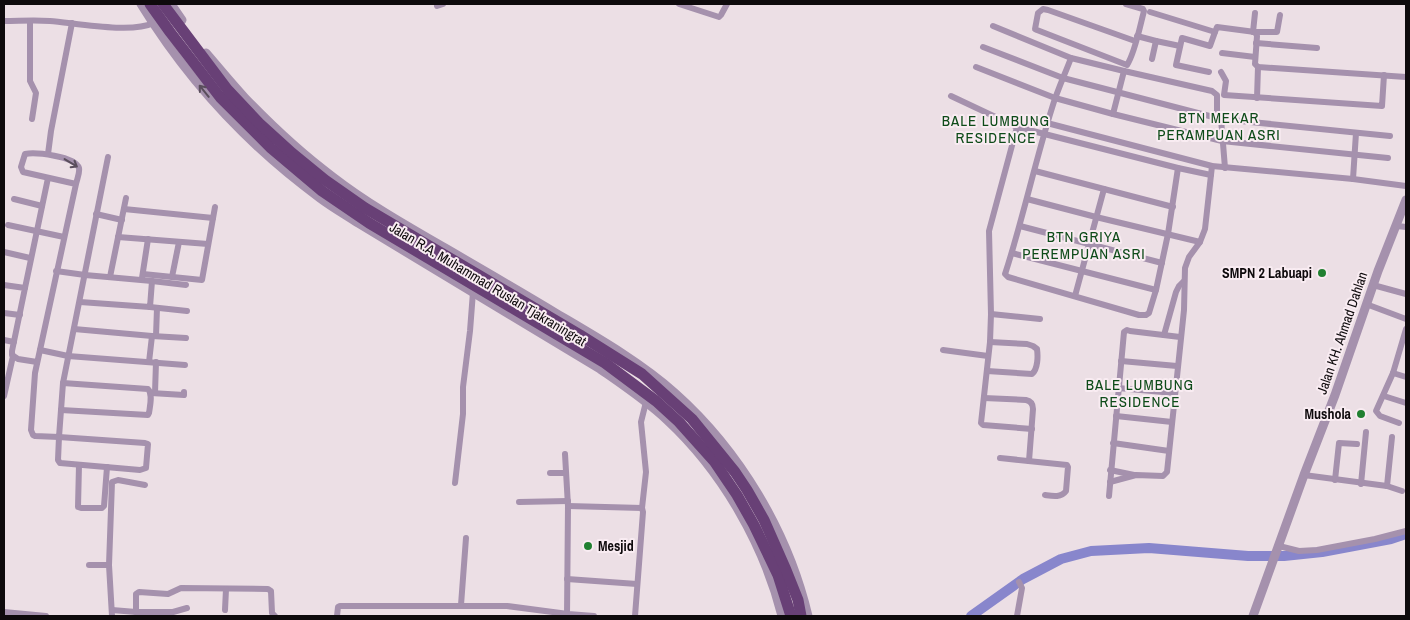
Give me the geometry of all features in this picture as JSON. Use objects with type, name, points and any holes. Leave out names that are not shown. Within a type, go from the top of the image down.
[{"type":"highway","name":"Jalan R.A. Muhammad Ruslan Tjakraningrat","points":[[150,4],[220,97],[271,148],[322,191],[370,223],[605,364],[656,401],[679,422],[714,461],[745,510],[778,575],[791,616]]},
{"type":"highway","name":"Jalan R.A. Muhammad Ruslan Tjakraningrat","points":[[171,5],[227,88],[260,123],[325,180],[365,208],[580,335],[635,370],[692,419],[719,451],[747,490],[764,520],[801,600],[801,616]]},
{"type":"street","name":"Jalan R.A. Muhammad Ruslan Tjakraningrat","points":[[141,4],[180,61],[209,97],[270,157],[320,198],[358,223],[584,359],[625,386],[668,420],[697,452],[733,501],[770,578],[782,616]]},
{"type":"street","points":[[680,4],[720,16],[727,4]]},
{"type":"street","points":[[1126,4],[1143,9],[1144,11],[1136,39],[1127,65],[1037,30],[1035,26],[1038,14],[1043,9],[1136,39],[1156,40],[1180,46]]},
{"type":"street","points":[[1150,12],[1215,32]]},
{"type":"street","points":[[1255,13],[1255,64],[1258,67],[1257,98]]},
{"type":"street","points":[[1208,72],[1176,65],[1182,38],[1210,46],[1217,27],[1254,32],[1277,32],[1280,15]]},
{"type":"street","points":[[4,21],[30,20],[126,28],[143,27],[153,24]]},
{"type":"street","points":[[30,20],[30,81],[36,93],[32,119]]},
{"type":"street","points":[[48,154],[72,23]]},
{"type":"street","points":[[993,26],[1071,58],[1212,91],[1217,95],[1225,168]]},
{"type":"street","points":[[1152,60],[1156,40]]},
{"type":"street","points":[[1256,42],[1317,48]]},
{"type":"street","points":[[983,48],[1063,78],[1219,118],[1390,136]]},
{"type":"street","points":[[1222,53],[1255,56]]},
{"type":"street","points":[[1071,58],[1047,123],[1020,226],[1005,274],[1008,277],[1142,316],[1146,315],[1149,312],[1156,290],[1162,263],[1178,168]]},
{"type":"street","points":[[976,67],[1055,98],[1222,141],[1388,158]]},
{"type":"street","points":[[1258,67],[1406,77]]},
{"type":"street","points":[[1113,114],[1124,71]]},
{"type":"street","points":[[1221,72],[1226,81],[1224,95],[1382,106],[1384,76]]},
{"type":"street","points":[[951,96],[1017,127],[1211,175]]},
{"type":"street","points":[[1047,123],[1212,166],[1353,179],[1406,186]]},
{"type":"street","points":[[1017,127],[989,232],[990,342],[981,423],[983,425],[1032,429]]},
{"type":"street","points":[[1353,179],[1356,133]]},
{"type":"street","points":[[76,184],[25,173],[21,167],[26,154],[48,154],[77,165],[79,170],[76,184],[64,237],[56,271],[37,362],[33,396],[32,433],[35,436],[59,437],[142,442],[148,444],[145,469],[59,463],[59,437],[60,410],[63,383],[108,157]]},
{"type":"street","points":[[1110,470],[1136,475],[1165,475],[1167,472],[1185,295],[1184,274],[1189,257],[1200,242],[1205,229],[1212,166]]},
{"type":"street","points":[[1034,172],[1173,206]]},
{"type":"street","points":[[4,396],[7,371],[13,356],[12,351],[30,258],[48,178]]},
{"type":"street","points":[[1074,296],[1104,189]]},
{"type":"street","points":[[110,277],[126,198]]},
{"type":"street","points":[[14,199],[42,206]]},
{"type":"street","points":[[1027,199],[1200,242]]},
{"type":"street","name":"Jalan KH. Ahmad Dahlan","points":[[1253,616],[1366,304],[1406,200]]},
{"type":"street","points":[[56,271],[110,277],[172,277],[202,280],[215,206]]},
{"type":"street","points":[[124,209],[213,218]]},
{"type":"street","points":[[96,214],[122,220]]},
{"type":"street","points":[[8,226],[64,237]]},
{"type":"street","points":[[1020,226],[1162,263]]},
{"type":"street","points":[[1397,226],[1406,227]]},
{"type":"street","points":[[118,237],[208,244]]},
{"type":"street","points":[[142,277],[148,239]]},
{"type":"street","points":[[172,277],[178,242]]},
{"type":"street","points":[[4,252],[30,258]]},
{"type":"street","points":[[1012,253],[1156,290]]},
{"type":"street","points":[[142,277],[152,281],[186,285]]},
{"type":"street","points":[[60,410],[148,415],[153,391],[152,281]]},
{"type":"street","points":[[1164,335],[1176,292],[1184,282]]},
{"type":"street","points":[[4,285],[25,288]]},
{"type":"street","points":[[1373,286],[1406,294]]},
{"type":"street","points":[[455,483],[473,292]]},
{"type":"street","points":[[80,302],[187,311]]},
{"type":"street","points":[[1366,304],[1406,319]]},
{"type":"street","points":[[4,313],[20,315]]},
{"type":"street","points":[[991,314],[1040,319]]},
{"type":"street","points":[[74,329],[186,338]]},
{"type":"street","points":[[1399,423],[1380,416],[1376,411],[1403,354],[1406,330]]},
{"type":"street","points":[[1108,496],[1125,331],[1180,337]]},
{"type":"street","points":[[4,340],[14,342]]},
{"type":"street","points":[[987,371],[1032,374],[1036,370],[1038,352],[1031,345],[990,342]]},
{"type":"street","points":[[40,350],[68,356],[186,365]]},
{"type":"street","points":[[943,350],[988,356]]},
{"type":"street","points":[[13,356],[18,359],[37,362]]},
{"type":"street","points":[[1121,361],[1177,366]]},
{"type":"street","points":[[1393,373],[1406,377]]},
{"type":"street","points":[[63,383],[153,391]]},
{"type":"street","points":[[1118,388],[1174,393]]},
{"type":"street","points":[[1384,396],[1406,403]]},
{"type":"street","points":[[984,398],[1030,401],[1033,409],[1029,461]]},
{"type":"street","points":[[635,616],[644,512],[642,508],[646,477],[641,422],[646,402]]},
{"type":"street","points":[[1116,416],[1172,422]]},
{"type":"street","points":[[1361,484],[1366,432]]},
{"type":"street","points":[[1387,486],[1392,438]]},
{"type":"street","points":[[1336,480],[1340,442],[1357,444]]},
{"type":"street","points":[[1113,443],[1169,451]]},
{"type":"street","points":[[565,454],[568,503],[568,615]]},
{"type":"street","points":[[1000,458],[1068,466],[1065,494],[1058,496],[1045,495]]},
{"type":"street","points":[[79,465],[78,507],[81,508],[102,508],[104,506],[107,467]]},
{"type":"street","points":[[550,473],[566,473]]},
{"type":"street","points":[[1110,482],[1136,475]]},
{"type":"street","points":[[1304,475],[1387,486],[1402,491]]},
{"type":"street","points":[[145,485],[118,480],[112,482],[109,565],[112,613],[173,612],[187,608]]},
{"type":"street","points":[[518,502],[642,508]]},
{"type":"street","points":[[1278,549],[1317,550],[1380,538],[1406,530]]},
{"type":"street","points":[[461,605],[466,538]]},
{"type":"street","points":[[89,565],[109,565]]},
{"type":"street","points":[[567,579],[637,584]]},
{"type":"street","points":[[1017,616],[1022,588],[1019,582]]},
{"type":"street","points":[[136,612],[136,594],[138,592],[168,594],[181,588],[270,589],[272,613],[275,616]]},
{"type":"street","points":[[225,610],[226,589]]},
{"type":"street","name":"Jalan R.A. Muhammad Ruslan Tjakraningrat","points":[[801,600],[808,616]]},
{"type":"street","points":[[337,616],[337,608],[340,606],[420,607],[461,605],[507,606],[568,615],[594,616]]},
{"type":"street","points":[[4,612],[18,615],[46,616]]},
{"type":"waterway","points":[[971,616],[1023,579],[1061,559],[1091,551],[1149,548],[1248,556],[1284,556],[1322,552],[1391,539],[1406,534]]},
{"type":"place","name":"SMPN 2 Labuapi","points":[[1322,273]]},
{"type":"place","name":"Mushola","points":[[1361,414]]},
{"type":"place","name":"Mesjid","points":[[588,546]]},
{"type":"district","name":"BTN MEKAR PERAMPUAN ASRI","points":[[1219,126]]},
{"type":"district","name":"BALE LUMBUNG RESIDENCE","points":[[996,130]]},
{"type":"district","name":"BTN GRIYA PEREMPUAN ASRI","points":[[1084,246]]},
{"type":"district","name":"BALE LUMBUNG RESIDENCE","points":[[1140,394]]}]
